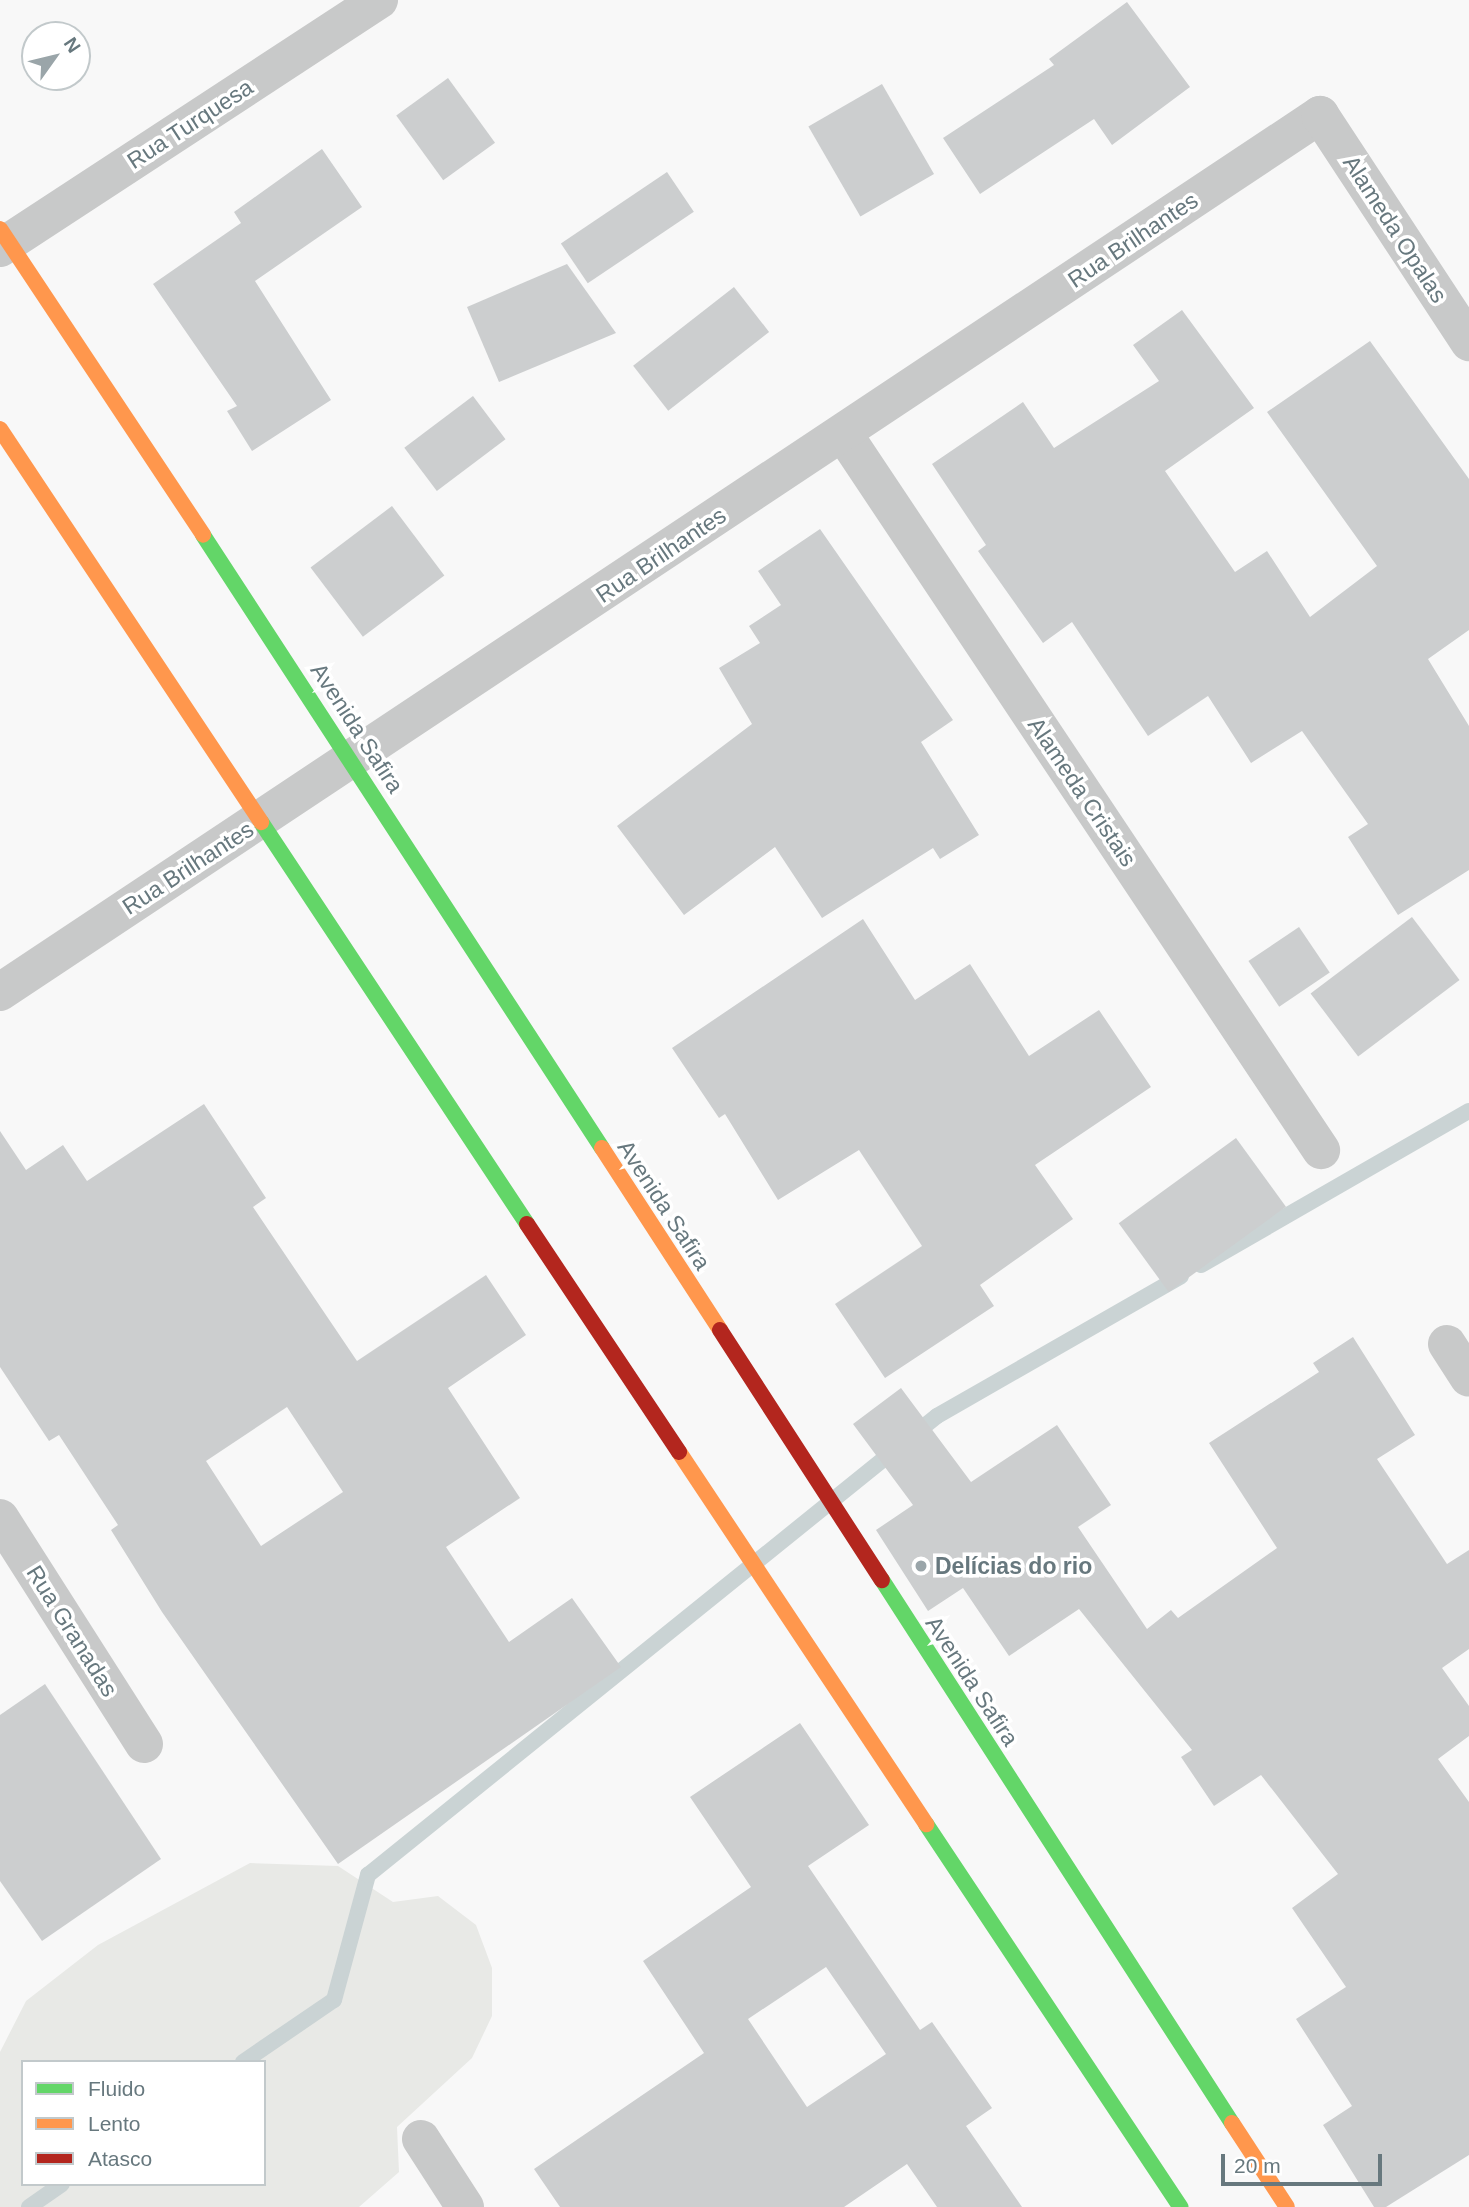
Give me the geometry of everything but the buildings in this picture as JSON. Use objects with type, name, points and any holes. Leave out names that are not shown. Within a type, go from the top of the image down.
[{"type":"street","name":"Rua Turquesa","points":[[3,240],[379,0]]},
{"type":"street","name":"Alameda Opalas","points":[[1320,115],[1469,342]]},
{"type":"street","name":"Rua Brilhantes","points":[[0,992],[353,762],[1320,115]]},
{"type":"street","name":"Avenida Safira","points":[[3,240],[353,762],[783,1433],[1287,2207]]},
{"type":"street","points":[[0,429],[1180,2207]]},
{"type":"street","name":"Alameda Cristais","points":[[843,433],[1321,1150]]},
{"type":"street","points":[[1447,1344],[1469,1378]]},
{"type":"street","name":"Rua Granadas","points":[[0,1518],[144,1744]]},
{"type":"street","points":[[421,2139],[466,2207]]},
{"type":"shaded area","points":[[250,1863],[338,1866],[393,1902],[438,1896],[476,1925],[492,1968],[492,2016],[472,2058],[397,2127],[399,2172],[359,2207],[0,2207],[0,2052],[26,2001],[98,1945]]},
{"type":"waterway","points":[[1201,1265],[1469,1111]]},
{"type":"waterway","points":[[246,2060],[334,2000],[368,1875],[937,1416],[1181,1276]]},
{"type":"waterway","points":[[29,2207],[59,2186]]},
{"type":"traffic: fast","points":[[203,535],[602,1148]]},
{"type":"traffic: fast","points":[[261,822],[527,1224]]},
{"type":"traffic: fast","points":[[882,1580],[1232,2123]]},
{"type":"traffic: fast","points":[[926,1824],[1180,2207]]},
{"type":"traffic: slow","points":[[0,229],[203,535]]},
{"type":"traffic: slow","points":[[0,429],[261,822]]},
{"type":"traffic: slow","points":[[602,1148],[720,1330]]},
{"type":"traffic: slow","points":[[679,1452],[926,1824]]},
{"type":"traffic: slow","points":[[1232,2123],[1287,2207]]},
{"type":"traffic: jam","points":[[527,1224],[679,1452]]},
{"type":"traffic: jam","points":[[720,1330],[882,1580]]},
{"type":"place","name":"Delícias do rio","points":[[921,1566]]}]
